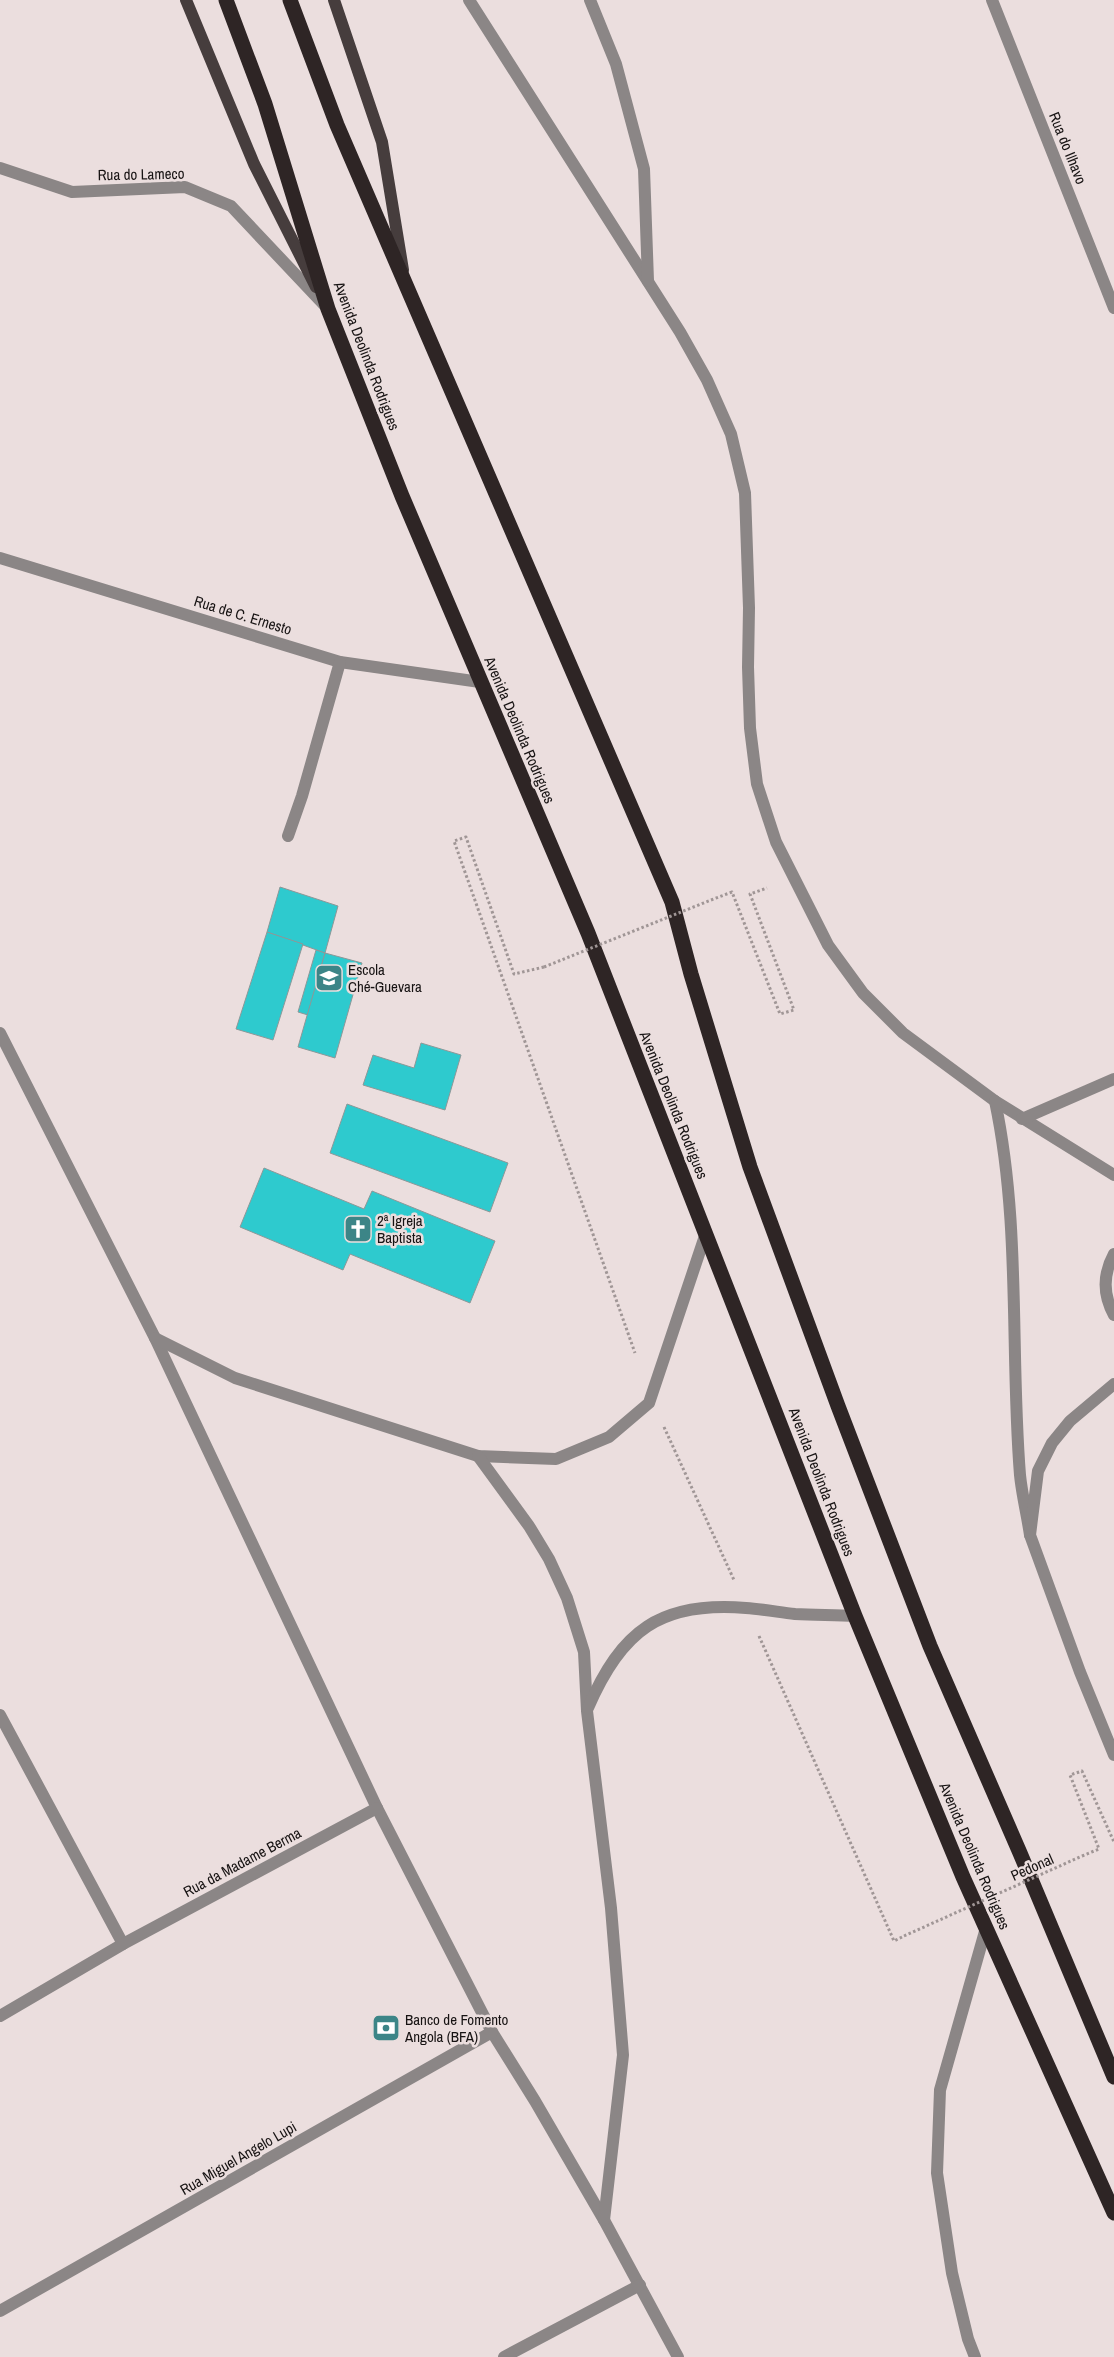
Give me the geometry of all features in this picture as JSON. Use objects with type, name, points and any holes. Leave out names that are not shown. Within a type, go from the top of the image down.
[{"type":"highway","name":"Avenida Deolinda Rodrigues","points":[[226,0],[265,104],[328,309],[402,496],[588,933],[856,1616],[962,1877],[1114,2213]]},
{"type":"highway","points":[[290,0],[337,125],[672,902],[691,974],[750,1167],[838,1406],[930,1646],[1114,2077]]},
{"type":"main road","points":[[186,0],[254,164],[328,309]]},
{"type":"main road","points":[[334,0],[382,142],[406,287]]},
{"type":"street","points":[[469,0],[648,281],[698,364],[731,434],[745,493],[749,599],[748,668],[750,728],[757,784],[776,842],[828,945],[863,993],[903,1033],[995,1101],[1114,1174]]},
{"type":"street","points":[[590,0],[616,64],[644,169],[648,281]]},
{"type":"street","name":"Rua do Ilhavo","points":[[992,0],[1114,308]]},
{"type":"street","name":"Rua do Lameco","points":[[0,168],[72,192],[185,187],[231,206],[328,309]]},
{"type":"street","name":"Rua de C. Ernesto","points":[[0,558],[340,662],[480,682]]},
{"type":"street","points":[[288,836],[302,796],[340,662]]},
{"type":"street","points":[[0,1033],[155,1338],[377,1808],[492,2032],[535,2100],[604,2220],[678,2357]]},
{"type":"street","points":[[1022,1119],[1114,1079]]},
{"type":"street","points":[[995,1101],[1004,1144],[1013,1260],[1020,1476],[1030,1535],[1080,1672],[1114,1755]]},
{"type":"street","points":[[155,1338],[235,1378],[478,1456],[556,1459],[609,1436],[649,1402],[706,1233]]},
{"type":"street","points":[[1114,1254],[1106,1272],[1104,1286],[1114,1315]]},
{"type":"street","points":[[1030,1535],[1038,1472],[1052,1443],[1070,1421],[1114,1384]]},
{"type":"street","points":[[478,1456],[529,1526],[549,1559],[567,1598],[584,1652],[587,1711],[611,1908],[623,2055],[604,2220]]},
{"type":"street","points":[[587,1711],[601,1678],[614,1658],[647,1627],[660,1618],[684,1610],[715,1606],[794,1614],[856,1616]]},
{"type":"street","points":[[0,1714],[123,1944]]},
{"type":"street","name":"Rua da Madame Berma","points":[[0,2016],[123,1944],[377,1808]]},
{"type":"street","points":[[975,2357],[968,2339],[952,2273],[937,2174],[940,2090],[986,1928]]},
{"type":"street","name":"Rua Miguel Angelo Lupi","points":[[0,2312],[492,2032]]},
{"type":"street","points":[[504,2357],[640,2285]]},
{"type":"path","points":[[746,1608],[651,1396],[454,841],[466,837],[514,974],[544,966],[732,892],[780,1014],[794,1010],[750,894],[794,878]]},
{"type":"path","name":"Pedonal","points":[[746,1608],[894,1941],[1099,1849],[1070,1775],[1082,1771],[1114,1842]]},
{"type":"building","points":[[280,887],[338,906],[325,953],[267,932]]},
{"type":"building","points":[[267,932],[303,944],[273,1040],[236,1029]]},
{"type":"building","points":[[316,950],[325,953],[308,1015],[298,1012]]},
{"type":"building","points":[[325,953],[362,963],[335,1058],[298,1047]]},
{"type":"building","points":[[421,1043],[461,1055],[445,1110],[363,1085],[373,1055],[414,1068]]},
{"type":"building","points":[[347,1104],[508,1163],[490,1212],[330,1153]]},
{"type":"building","points":[[264,1168],[364,1209],[372,1191],[495,1241],[470,1303],[350,1254],[343,1270],[240,1227]]},
{"type":"place","name":"Escola Ché-Guevara","points":[[329,978]]},
{"type":"place","name":"2ª Igreja Baptista","points":[[358,1229]]},
{"type":"place","name":"Banco de Fomento Angola (BFA)","points":[[386,2028]]}]
